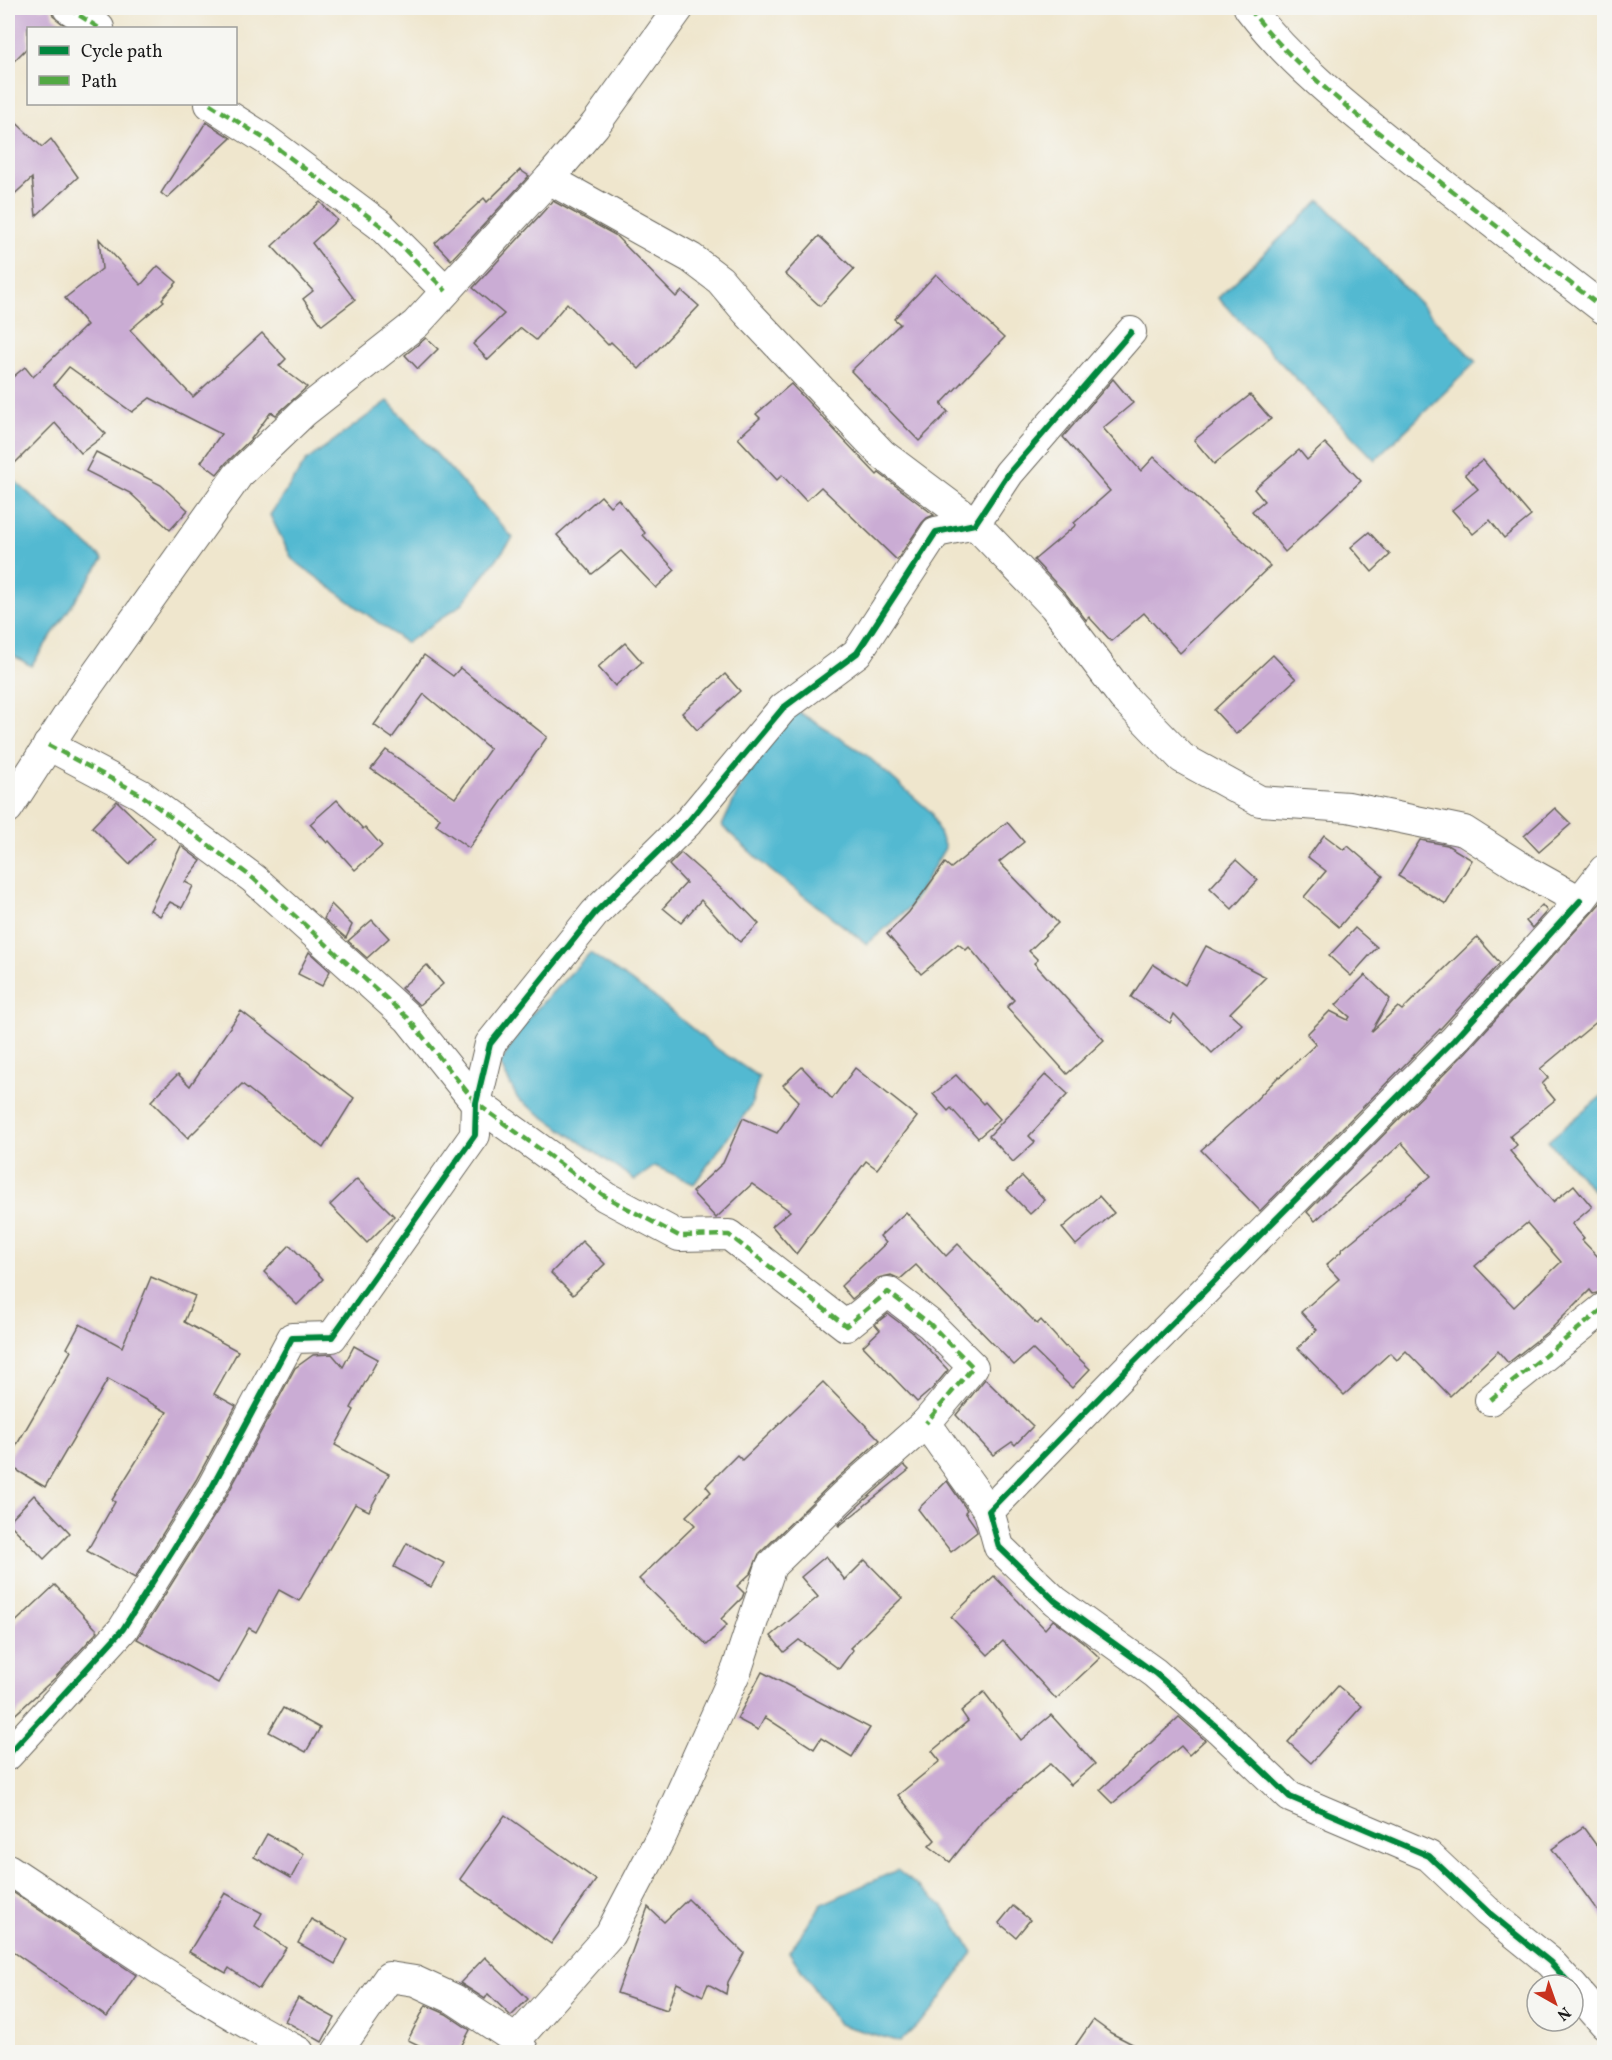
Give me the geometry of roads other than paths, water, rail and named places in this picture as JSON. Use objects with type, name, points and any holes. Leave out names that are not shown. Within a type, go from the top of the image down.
[{"type":"street","points":[[68,8],[97,27]]},
{"type":"street","points":[[8,808],[82,694],[238,475],[304,412],[416,324],[549,179],[595,125],[679,8]]},
{"type":"street","points":[[1249,8],[1262,25],[1327,89],[1483,216],[1605,309]]},
{"type":"street","points":[[212,105],[265,139],[380,225],[446,291]]},
{"type":"street","points":[[549,179],[691,258],[720,280],[747,312],[882,454],[975,524],[1054,606],[1123,697],[1182,758],[1260,801],[1348,807],[1464,831],[1530,873],[1580,901]]},
{"type":"street","points":[[8,1755],[123,1629],[211,1489],[292,1338],[332,1337],[475,1135],[476,1103],[490,1044],[595,913],[688,822],[783,708],[857,653],[936,532],[975,524],[1009,472],[1131,332]]},
{"type":"street","points":[[48,745],[140,794],[254,879],[408,1018],[476,1103],[606,1197],[679,1236],[729,1235],[846,1326],[888,1292],[930,1324],[973,1367],[926,1424],[845,1494],[771,1566],[736,1669],[662,1835],[610,1934],[520,2046],[454,1999],[415,1981],[389,1977],[337,2052]]},
{"type":"street","points":[[989,1511],[1454,1040],[1580,901],[1605,870]]},
{"type":"street","points":[[1490,1400],[1605,1308]]},
{"type":"street","points":[[926,1424],[989,1511],[999,1547],[1055,1601],[1155,1673],[1220,1730],[1290,1797],[1429,1856],[1486,1911],[1550,1962],[1560,1973]]},
{"type":"street","points":[[8,1869],[164,1973],[261,2033],[298,2052]]},
{"type":"street","points":[[1585,2001],[1605,2023]]},
{"type":"water","points":[[1320,200],[1476,362],[1375,460],[1218,298]]},
{"type":"water","points":[[388,401],[513,538],[462,604],[406,643],[292,559],[270,515],[306,461]]},
{"type":"water","points":[[8,475],[103,559],[31,666],[8,652]]},
{"type":"water","points":[[794,709],[865,754],[931,812],[945,848],[910,907],[867,944],[770,870],[722,826],[747,772]]},
{"type":"water","points":[[590,953],[653,996],[713,1046],[759,1077],[751,1106],[694,1184],[655,1166],[635,1180],[518,1099],[500,1064],[527,1019]]},
{"type":"water","points":[[1604,1094],[1604,1202],[1548,1141]]},
{"type":"water","points":[[897,1870],[942,1905],[973,1952],[933,2010],[900,2042],[838,2024],[789,1952],[822,1904]]}]
